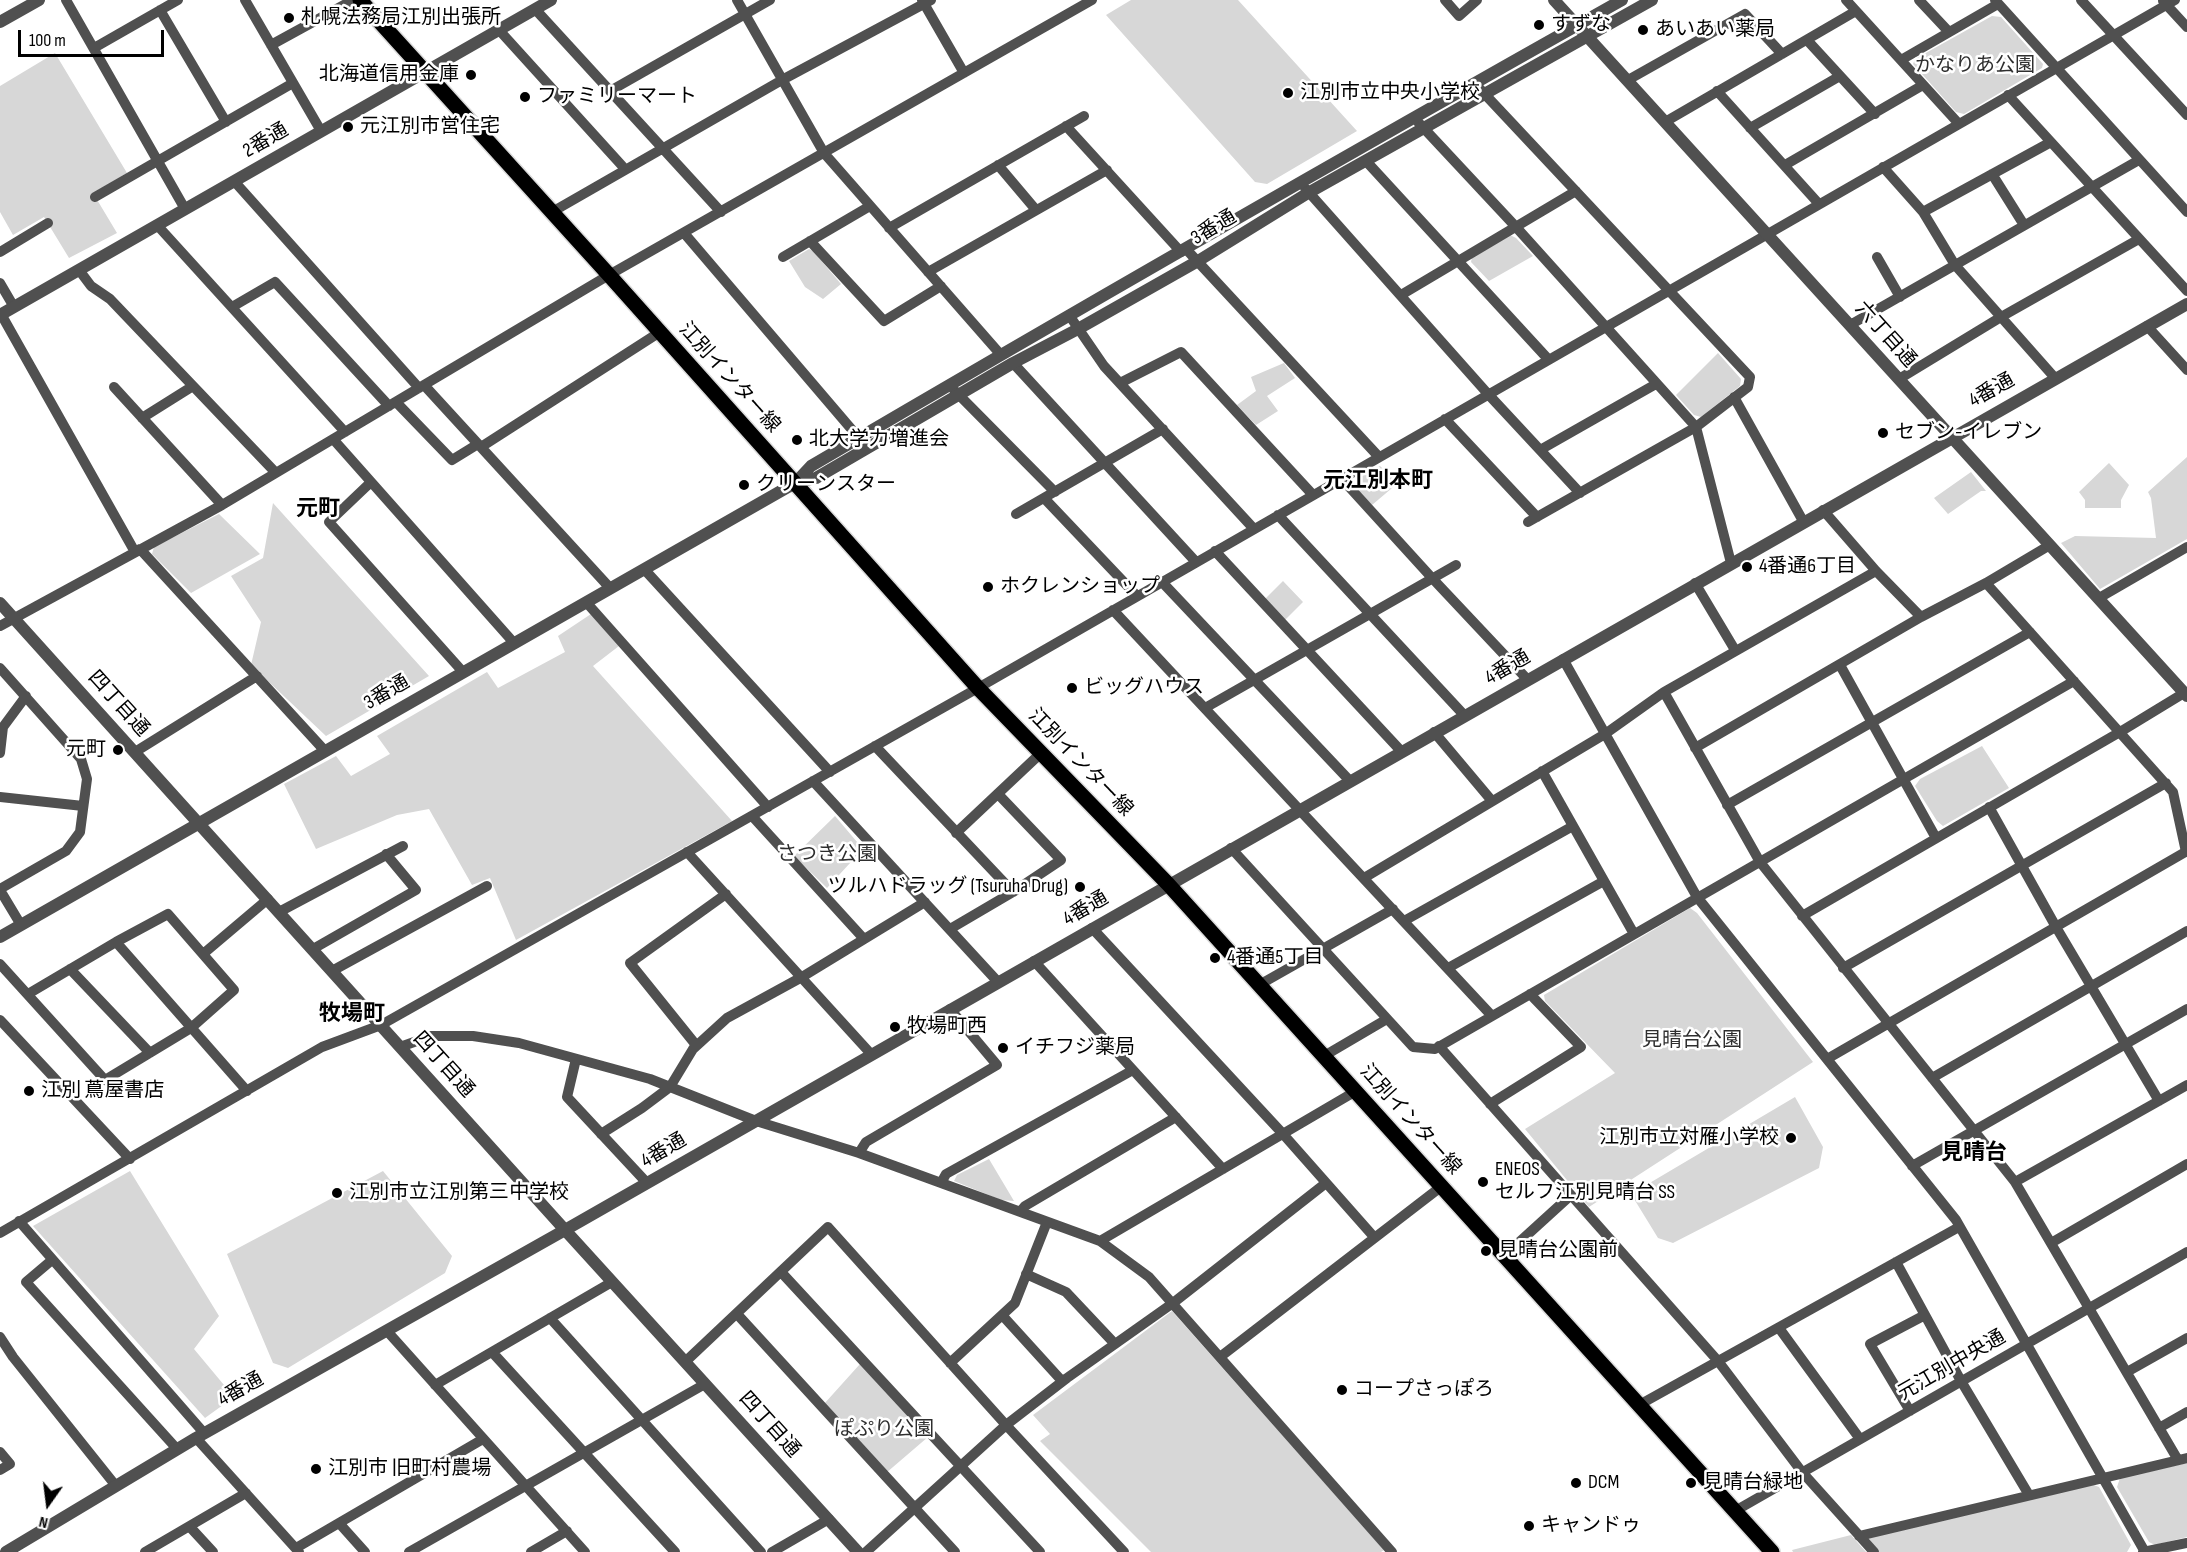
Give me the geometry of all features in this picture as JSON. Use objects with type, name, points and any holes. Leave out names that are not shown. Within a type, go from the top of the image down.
[{"type":"main road","name":"江別インター線","points":[[360,0],[978,688],[1168,884],[1772,1552]]},
{"type":"street","points":[[0,22],[39,0]]},
{"type":"street","points":[[66,0],[185,209]]},
{"type":"street","points":[[94,48],[178,0]]},
{"type":"street","points":[[245,0],[321,131]]},
{"type":"street","points":[[271,45],[353,0]]},
{"type":"street","points":[[737,0],[824,153],[1001,355]]},
{"type":"street","points":[[610,91],[770,0]]},
{"type":"street","points":[[0,626],[222,505],[609,275],[1092,0]]},
{"type":"street","points":[[1445,0],[1459,16],[1477,0]]},
{"type":"street","name":"六丁目通","points":[[1554,0],[2186,694]]},
{"type":"street","name":"3番通","points":[[795,483],[811,466],[949,385],[1299,182],[1622,0]]},
{"type":"street","name":"3番通","points":[[0,937],[795,483],[816,478],[1013,363],[1198,261],[1308,193],[1652,0]]},
{"type":"street","points":[[1846,0],[1959,124]]},
{"type":"street","points":[[1919,0],[1949,32]]},
{"type":"street","points":[[2081,0],[2187,115]]},
{"type":"street","points":[[552,212],[925,1],[964,73]]},
{"type":"street","points":[[1901,60],[1997,2],[2187,212]]},
{"type":"street","points":[[0,1233],[322,1047],[381,1025],[978,688],[2168,2],[2187,27]]},
{"type":"street","points":[[542,3],[610,91],[721,212]]},
{"type":"street","name":"2番通","points":[[0,315],[499,30],[542,3]]},
{"type":"street","points":[[160,10],[226,122]]},
{"type":"street","points":[[1665,122],[1856,11]]},
{"type":"street","points":[[1628,80],[1745,14],[1782,54]]},
{"type":"street","points":[[499,30],[625,169]]},
{"type":"street","points":[[1807,40],[1875,114]]},
{"type":"street","points":[[1750,128],[1840,75]]},
{"type":"street","points":[[95,197],[293,83]]},
{"type":"street","points":[[1445,419],[1532,520],[1696,427],[1748,387],[1750,377],[1476,83]]},
{"type":"street","points":[[1785,165],[1923,85]]},
{"type":"street","points":[[1718,91],[1819,204]]},
{"type":"street","points":[[2008,95],[2187,291]]},
{"type":"street","points":[[889,228],[1084,116]]},
{"type":"street","points":[[1414,117],[1696,427],[1731,562]]},
{"type":"street","points":[[1066,126],[1184,250],[1198,261],[1379,457]]},
{"type":"street","points":[[1923,212],[2051,142]]},
{"type":"street","points":[[1850,325],[2139,160]]},
{"type":"street","points":[[1366,161],[1548,359]]},
{"type":"street","points":[[998,165],[1036,210]]},
{"type":"street","points":[[1883,167],[1923,212],[1955,265],[2055,378]]},
{"type":"street","points":[[928,272],[1107,170]]},
{"type":"street","points":[[1992,174],[2024,225]]},
{"type":"street","points":[[234,181],[610,588]]},
{"type":"street","points":[[1299,182],[1488,394],[1580,493]]},
{"type":"street","points":[[1401,295],[1576,191]]},
{"type":"street","points":[[783,257],[870,206]]},
{"type":"street","points":[[0,252],[48,223]]},
{"type":"street","points":[[157,225],[345,432]]},
{"type":"street","points":[[684,233],[859,438]]},
{"type":"street","points":[[1899,380],[2001,317],[2139,239]]},
{"type":"street","points":[[810,241],[884,321],[941,286]]},
{"type":"street","points":[[1878,257],[1900,297]]},
{"type":"street","points":[[79,270],[91,286],[110,299],[276,473]]},
{"type":"street","points":[[231,307],[275,282],[392,404],[452,460],[660,332]]},
{"type":"street","points":[[0,283],[14,307]]},
{"type":"street","name":"4番通","points":[[6,1552],[177,1449],[2187,304]]},
{"type":"street","points":[[0,315],[138,550],[325,751]]},
{"type":"street","points":[[1069,315],[1104,366],[1254,529]]},
{"type":"street","points":[[2147,326],[2187,370]]},
{"type":"street","points":[[1120,383],[1181,352],[1313,495]]},
{"type":"street","points":[[1013,363],[1196,562]]},
{"type":"street","points":[[1540,450],[1656,384]]},
{"type":"street","points":[[949,385],[1055,492]]},
{"type":"street","points":[[142,418],[193,386]]},
{"type":"street","points":[[114,387],[222,505]]},
{"type":"street","points":[[1734,397],[1803,521]]},
{"type":"street","points":[[1016,514],[1163,429]]},
{"type":"street","points":[[333,439],[514,643]]},
{"type":"street","points":[[1341,478],[1527,679]]},
{"type":"street","points":[[371,482],[328,522],[464,672]]},
{"type":"street","points":[[1044,498],[1137,596]]},
{"type":"street","points":[[1823,510],[1876,571],[1921,617]]},
{"type":"street","points":[[1278,515],[1464,715]]},
{"type":"street","points":[[1695,748],[2050,545]]},
{"type":"street","points":[[2098,598],[2187,547]]},
{"type":"street","points":[[1215,551],[1401,751]]},
{"type":"street","points":[[1205,708],[1456,565]]},
{"type":"street","points":[[644,569],[830,772]]},
{"type":"street","points":[[1364,878],[1605,734],[1664,692],[1876,571]]},
{"type":"street","points":[[1162,582],[1350,781]]},
{"type":"street","points":[[1695,583],[1735,650]]},
{"type":"street","points":[[1827,1059],[2186,852],[2173,792],[1986,583]]},
{"type":"street","points":[[586,602],[768,807]]},
{"type":"street","name":"四丁目通","points":[[0,603],[858,1552]]},
{"type":"street","points":[[1113,610],[1492,1016]]},
{"type":"street","points":[[1727,805],[2030,632]]},
{"type":"street","points":[[1563,659],[1697,897],[1959,1227],[2144,1552],[2187,1543]]},
{"type":"street","points":[[1840,665],[1936,838]]},
{"type":"street","points":[[0,668],[81,759],[87,779],[80,832],[66,851],[0,890],[21,925]]},
{"type":"street","points":[[135,752],[257,676]]},
{"type":"street","points":[[1231,848],[1413,1047],[1435,1048],[2074,681]]},
{"type":"street","points":[[1664,692],[1760,862],[2015,1182],[2159,1428],[2182,1459],[1859,1536]]},
{"type":"street","points":[[1802,916],[2186,694]]},
{"type":"street","points":[[0,753],[3,727],[26,696]]},
{"type":"street","points":[[1434,732],[1492,801]]},
{"type":"street","points":[[875,746],[1012,892]]},
{"type":"street","points":[[956,832],[1041,753]]},
{"type":"street","points":[[1542,771],[1634,934]]},
{"type":"street","points":[[813,781],[998,982]]},
{"type":"street","points":[[1844,968],[2166,783]]},
{"type":"street","points":[[950,929],[1061,860],[998,794]]},
{"type":"street","points":[[0,797],[83,806]]},
{"type":"street","points":[[1989,807],[2056,927],[2159,1101]]},
{"type":"street","points":[[752,816],[864,939]]},
{"type":"street","points":[[1404,921],[1573,826]]},
{"type":"street","points":[[279,912],[403,846]]},
{"type":"street","points":[[687,852],[872,1054]]},
{"type":"street","points":[[313,950],[416,890],[386,854]]},
{"type":"street","points":[[1448,968],[1604,881]]},
{"type":"street","points":[[332,971],[487,886]]},
{"type":"street","points":[[696,1045],[630,963],[726,894]]},
{"type":"street","points":[[203,954],[268,899]]},
{"type":"street","points":[[601,1134],[670,1087],[696,1045],[727,1018],[802,977],[925,902]]},
{"type":"street","points":[[1259,985],[1393,909]]},
{"type":"street","points":[[0,964],[105,1080],[191,1028],[234,990],[168,914],[28,994]]},
{"type":"street","points":[[1092,928],[1283,1134],[1374,1237]]},
{"type":"street","points":[[1932,1078],[2187,931]]},
{"type":"street","points":[[116,942],[247,1091]]},
{"type":"street","points":[[1034,961],[1223,1169]]},
{"type":"street","points":[[70,969],[150,1053]]},
{"type":"street","points":[[1490,1104],[1581,1047],[1530,994]]},
{"type":"street","points":[[859,1153],[866,1142],[997,1065],[950,1009]]},
{"type":"street","points":[[1912,1166],[2187,1010]]},
{"type":"street","points":[[1324,1056],[1388,1019]]},
{"type":"street","points":[[0,1020],[130,1159]]},
{"type":"street","points":[[400,1047],[431,1036],[473,1036],[519,1043],[650,1079],[756,1120],[859,1153],[1100,1242],[1149,1276],[1392,1552]]},
{"type":"street","points":[[1439,1046],[1718,1361],[1802,1472],[1874,1552]]},
{"type":"street","points":[[576,1059],[567,1097],[647,1183]]},
{"type":"street","points":[[941,1183],[946,1174],[1132,1070]]},
{"type":"street","points":[[2015,1182],[2187,1085]]},
{"type":"street","points":[[1100,1242],[1356,1091]]},
{"type":"street","points":[[1020,1212],[1025,1206],[1176,1117]]},
{"type":"street","points":[[2051,1243],[2187,1164]]},
{"type":"street","points":[[866,1552],[1006,1425],[1062,1381],[1173,1303],[1326,1183]]},
{"type":"street","points":[[1220,1357],[1442,1186]]},
{"type":"street","points":[[1504,1256],[1571,1195]]},
{"type":"street","points":[[19,1221],[246,1493],[298,1550],[339,1523],[483,1439]]},
{"type":"street","points":[[950,1363],[1015,1303],[1047,1222]]},
{"type":"street","points":[[685,1362],[828,1227],[1120,1551]]},
{"type":"street","points":[[1639,1405],[1959,1227]]},
{"type":"street","name":"元江別中央通","points":[[1735,1511],[2187,1252]]},
{"type":"street","points":[[52,1260],[26,1282],[177,1449]]},
{"type":"street","points":[[1896,1262],[1961,1381],[2029,1495]]},
{"type":"street","points":[[781,1272],[1040,1552]]},
{"type":"street","points":[[1026,1274],[1066,1292],[1115,1344]]},
{"type":"street","points":[[435,1385],[612,1282]]},
{"type":"street","points":[[736,1314],[955,1552]]},
{"type":"street","points":[[1002,1315],[1062,1381]]},
{"type":"street","points":[[1910,1411],[1870,1344],[1925,1315]]},
{"type":"street","points":[[550,1318],[761,1552]]},
{"type":"street","points":[[1779,1328],[1860,1439]]},
{"type":"street","points":[[387,1331],[585,1552]]},
{"type":"street","points":[[0,1337],[13,1357],[116,1486]]},
{"type":"street","points":[[2127,1372],[2187,1338]]},
{"type":"street","points":[[492,1352],[675,1552]]},
{"type":"street","points":[[409,1552],[705,1384]]},
{"type":"street","points":[[2159,1428],[2187,1412]]},
{"type":"street","points":[[0,1452],[10,1464],[0,1470]]},
{"type":"street","points":[[145,1552],[246,1493]]},
{"type":"street","points":[[772,1552],[829,1519]]},
{"type":"street","points":[[339,1523],[365,1552]]},
{"type":"street","points":[[190,1527],[213,1552]]},
{"type":"street","points":[[531,1552],[567,1531]]},
{"type":"green space","points":[[1131,0],[1238,0],[1357,131],[1267,184],[1255,182],[1106,15]]},
{"type":"green space","name":"かなりあ公園","points":[[1992,16],[2001,17],[2043,64],[2042,68],[1964,114],[1956,112],[1913,64],[1915,59]]},
{"type":"green space","points":[[55,53],[127,173],[93,193],[117,233],[69,258],[44,217],[13,235],[0,212],[0,86]]},
{"type":"green space","points":[[1510,235],[1516,238],[1533,256],[1489,281],[1471,262],[1472,257]]},
{"type":"green space","points":[[809,249],[841,284],[823,299],[805,287],[789,261]]},
{"type":"green space","points":[[1718,353],[1741,379],[1740,386],[1701,417],[1694,415],[1676,395]]},
{"type":"green space","points":[[1284,363],[1295,378],[1267,396],[1278,411],[1256,425],[1237,405],[1256,391],[1251,377]]},
{"type":"green space","points":[[2187,457],[2187,539],[2100,589],[2061,543],[2075,536],[2156,538],[2151,498],[2148,492]]},
{"type":"green space","points":[[2109,463],[2129,485],[2121,500],[2121,508],[2085,508],[2085,500],[2079,492]]},
{"type":"green space","points":[[1380,466],[1398,483],[1372,505],[1355,487],[1357,479]]},
{"type":"green space","points":[[1971,472],[1986,491],[1981,491],[1948,514],[1934,498]]},
{"type":"green space","points":[[273,503],[429,676],[326,736],[251,665],[261,622],[231,576],[263,558]]},
{"type":"green space","points":[[219,514],[260,554],[191,593],[152,554],[154,547]]},
{"type":"green space","points":[[1283,581],[1303,602],[1285,620],[1265,599]]},
{"type":"green space","points":[[591,614],[619,646],[593,666],[732,821],[516,940],[490,878],[472,885],[429,809],[397,815],[316,849],[284,784],[336,756],[351,776],[390,754],[377,736],[487,672],[498,688],[565,652],[558,636]]},
{"type":"green space","points":[[1982,746],[2009,788],[1943,826],[1937,821],[1915,786],[1920,779]]},
{"type":"green space","name":"さつき公園","points":[[835,816],[863,849],[827,888],[794,856]]},
{"type":"green space","name":"見晴台公園","points":[[1690,908],[1697,913],[1813,1062],[1589,1207],[1525,1129],[1615,1073],[1545,1001],[1544,995]]},
{"type":"green space","points":[[1795,1097],[1823,1147],[1819,1168],[1673,1243],[1658,1238],[1631,1194]]},
{"type":"green space","points":[[989,1159],[1014,1201],[1001,1200],[954,1181],[957,1175]]},
{"type":"green space","points":[[130,1171],[219,1316],[194,1349],[234,1397],[205,1418],[33,1226]]},
{"type":"green space","points":[[383,1171],[452,1256],[445,1273],[288,1368],[273,1363],[227,1254]]},
{"type":"green space","points":[[1172,1311],[1384,1550],[1381,1552],[1151,1552],[1040,1441],[1050,1434],[1033,1415]]},
{"type":"green space","name":"ぽぷり公園","points":[[860,1364],[928,1437],[886,1473],[824,1404]]},
{"type":"green space","points":[[2187,1463],[2187,1537],[2155,1545],[2149,1542],[2117,1487],[2120,1478]]},
{"type":"green space","points":[[2091,1484],[2099,1487],[2131,1545],[2127,1552],[1879,1552],[1869,1542],[1869,1538]]},
{"type":"green space","points":[[1851,1535],[1866,1552],[1793,1552],[1792,1550]]},
{"type":"place","name":"札幌法務局江別出張所","points":[[289,18]]},
{"type":"place","name":"すずな","points":[[1539,25]]},
{"type":"place","name":"あいあい薬局","points":[[1643,30]]},
{"type":"place","name":"北海道信用金庫","points":[[471,75]]},
{"type":"place","name":"江別市立中央小学校","points":[[1288,93]]},
{"type":"place","name":"ファミリーマート","points":[[525,97]]},
{"type":"place","name":"元江別市営住宅","points":[[348,127]]},
{"type":"place","name":"セブン-イレブン","points":[[1883,433]]},
{"type":"place","name":"北大学力増進会","points":[[797,440]]},
{"type":"place","name":"クリーンスター","points":[[744,485]]},
{"type":"place","name":"4番通6丁目","points":[[1747,567]]},
{"type":"place","name":"ホクレンショップ","points":[[988,587]]},
{"type":"place","name":"ビッグハウス","points":[[1072,688]]},
{"type":"place","name":"元町","points":[[118,750]]},
{"type":"place","name":"ツルハドラッグ (Tsuruha Drug)","points":[[1080,887]]},
{"type":"place","name":"4番通5丁目","points":[[1215,958]]},
{"type":"place","name":"牧場町西","points":[[895,1027]]},
{"type":"place","name":"イチフジ薬局","points":[[1003,1048]]},
{"type":"place","name":"江別 蔦屋書店","points":[[29,1091]]},
{"type":"place","name":"江別市立対雁小学校","points":[[1791,1138]]},
{"type":"place","name":"ENEOS セルフ江別見晴台 SS","points":[[1483,1182]]},
{"type":"place","name":"江別市立江別第三中学校","points":[[337,1193]]},
{"type":"place","name":"見晴台公園前","points":[[1486,1251]]},
{"type":"place","name":"コープさっぽろ","points":[[1342,1390]]},
{"type":"place","name":"江別市 旧町村農場","points":[[316,1469]]},
{"type":"place","name":"DCM","points":[[1576,1483]]},
{"type":"place","name":"見晴台緑地","points":[[1691,1483]]},
{"type":"place","name":"キャンドゥ","points":[[1529,1526]]},
{"type":"district","name":"元江別本町","points":[[1378,481]]},
{"type":"district","name":"元町","points":[[318,509]]},
{"type":"district","name":"牧場町","points":[[352,1014]]},
{"type":"district","name":"見晴台","points":[[1974,1153]]}]
